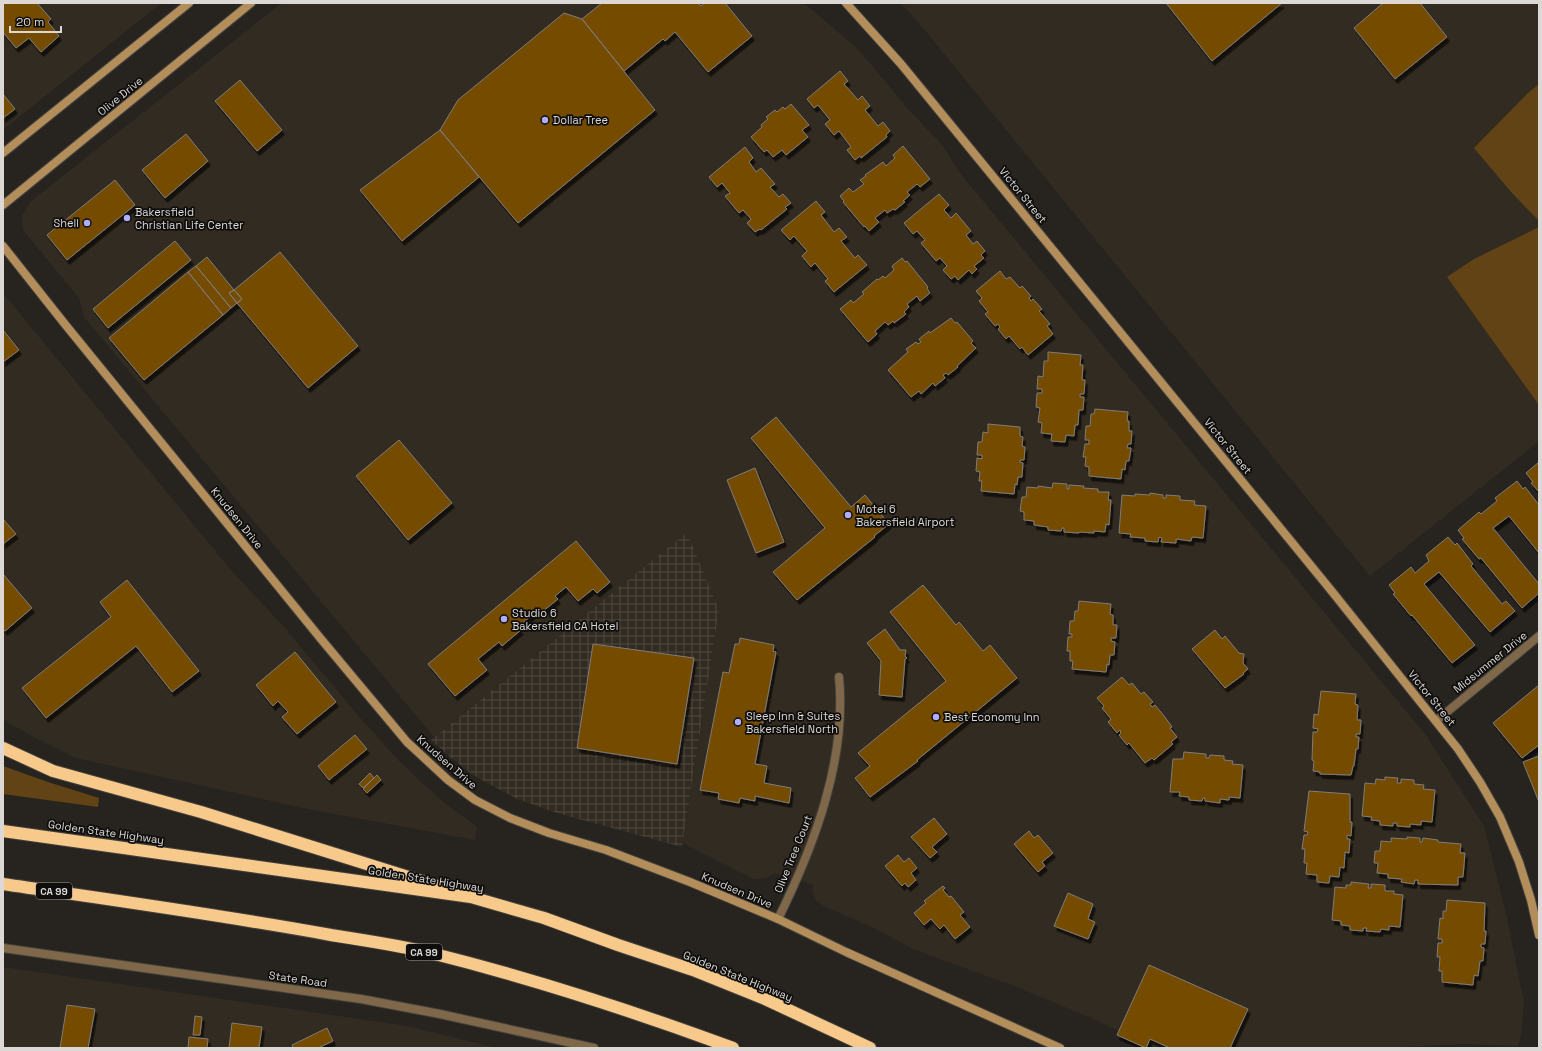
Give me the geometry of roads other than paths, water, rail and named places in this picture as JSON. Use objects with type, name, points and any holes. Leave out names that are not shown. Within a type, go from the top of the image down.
[{"type":"highway","points":[[3,748],[53,771],[201,812],[471,897]]},
{"type":"highway","name":"Golden State Highway","points":[[3,831],[471,897],[544,918],[693,970],[765,999],[870,1048]]},
{"type":"highway","name":"CA 99","points":[[3,884],[265,922],[425,952],[596,1000],[671,1025],[733,1048]]},
{"type":"highway","points":[[3,888],[105,899]]},
{"type":"street","points":[[3,152],[189,3]]},
{"type":"street","name":"Olive Drive","points":[[3,205],[251,3]]},
{"type":"street","name":"Victor Street","points":[[846,3],[901,64],[1458,749],[1480,782],[1500,817],[1519,862],[1531,900],[1539,935]]},
{"type":"street","name":"Knudsen Drive","points":[[3,246],[321,639],[407,742],[443,776],[475,800],[510,818],[549,833],[613,852],[778,919],[846,952],[1060,1048]]},
{"type":"street","name":"Midsummer Drive","points":[[1436,721],[1539,636]]},
{"type":"street","name":"Olive Tree Court","points":[[778,919],[815,834],[829,785],[838,735],[840,709],[839,677]]},
{"type":"street","name":"State Road","points":[[3,948],[361,999],[440,1014],[590,1047]]},
{"type":"place","name":"Dollar Tree","points":[[545,120]]},
{"type":"place","name":"Bakersfield Christian Life Center","points":[[127,218]]},
{"type":"place","name":"Shell","points":[[87,223]]},
{"type":"place","name":"Motel 6 Bakersfield Airport","points":[[848,515]]},
{"type":"place","name":"Studio 6 Bakersfield CA Hotel","points":[[504,619]]},
{"type":"place","name":"Best Economy Inn","points":[[936,717]]},
{"type":"place","name":"Sleep Inn & Suites Bakersfield North","points":[[738,722]]}]
